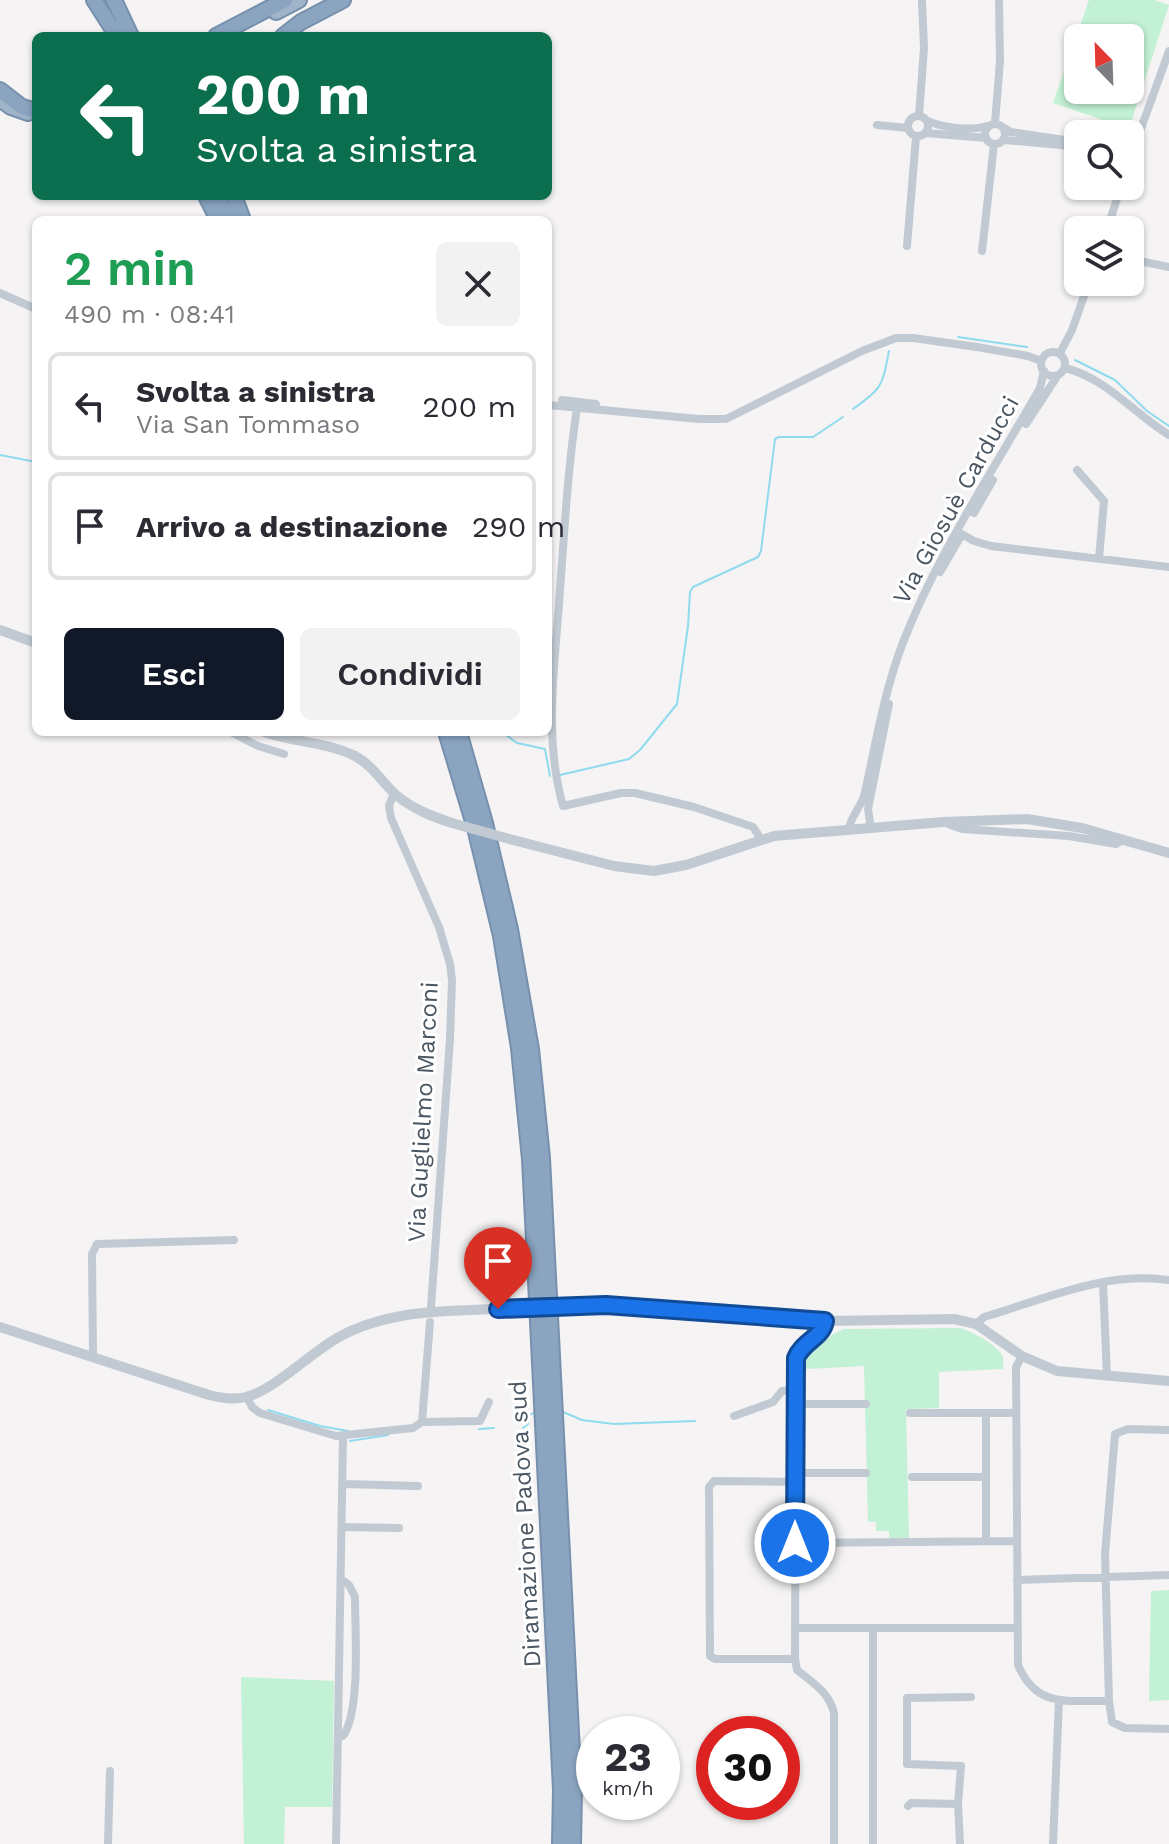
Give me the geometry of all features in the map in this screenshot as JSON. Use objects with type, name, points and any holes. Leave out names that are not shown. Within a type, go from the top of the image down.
[{"type":"highway","points":[[94,0],[115,32]]},
{"type":"highway","points":[[114,0],[129,32]]},
{"type":"highway","points":[[124,0],[139,32]]},
{"type":"highway","points":[[224,32],[285,0]]},
{"type":"highway","points":[[237,32],[299,0]]},
{"type":"highway","points":[[288,32],[343,0]]},
{"type":"highway","points":[[0,90],[32,111]]},
{"type":"highway","points":[[0,99],[11,107],[32,112]]},
{"type":"highway","name":"Diramazione Padova sud","points":[[447,736],[475,828],[501,936],[519,1048],[530,1159],[561,1790],[560,1844]]},
{"type":"highway","name":"Diramazione Padova sud","points":[[460,736],[510,929],[531,1049],[542,1158],[574,1792],[573,1844]]},
{"type":"street","points":[[922,1],[923,118],[929,126],[926,133]]},
{"type":"street","points":[[982,251],[990,141],[984,133],[992,124],[1000,61],[999,2]]},
{"type":"street","points":[[1144,120],[1169,51]]},
{"type":"street","points":[[908,128],[910,120],[923,118],[937,124],[978,128],[992,124],[1011,132],[1064,139]]},
{"type":"street","points":[[877,125],[908,128],[916,137],[907,246]]},
{"type":"street","points":[[1004,128],[1004,140]]},
{"type":"street","points":[[916,137],[926,133],[1064,146]]},
{"type":"street","points":[[1144,262],[1169,267]]},
{"type":"street","points":[[0,293],[32,307]]},
{"type":"street","points":[[1060,353],[1084,296]]},
{"type":"street","points":[[552,405],[726,419],[862,351],[896,338],[990,349],[1041,361]]},
{"type":"street","points":[[1041,361],[1048,352],[1060,353]]},
{"type":"street","points":[[1060,353],[1065,361],[1061,372]]},
{"type":"street","points":[[1041,361],[1044,371],[1050,375],[1061,372],[1103,383],[1143,419],[1169,435]]},
{"type":"street","name":"Via Giosuè Carducci","points":[[871,829],[869,803],[894,683],[931,586],[1040,388],[1044,371]]},
{"type":"street","name":"Via Giosuè Carducci","points":[[849,830],[850,820],[862,802],[880,714],[902,646],[924,593],[1051,381],[1061,372]]},
{"type":"street","points":[[562,400],[596,404],[597,409]]},
{"type":"street","points":[[552,686],[564,519],[577,408]]},
{"type":"street","points":[[1077,470],[1104,501],[1099,559]]},
{"type":"street","points":[[959,533],[991,546],[1169,567]]},
{"type":"street","points":[[0,630],[32,642]]},
{"type":"street","points":[[239,736],[284,754]]},
{"type":"street","points":[[280,736],[357,757],[370,766],[394,793],[428,815],[614,866],[654,871],[686,865],[761,839],[943,822],[1027,819],[1082,828],[1169,853]]},
{"type":"street","points":[[551,736],[555,779],[563,806],[621,793],[635,793],[694,807],[753,827],[761,839]]},
{"type":"street","name":"Via Guglielmo Marconi","points":[[394,793],[389,806],[391,818],[439,927],[452,980],[431,1307]]},
{"type":"street","points":[[93,1357],[92,1254],[97,1244],[234,1240]]},
{"type":"street","points":[[976,1324],[984,1317],[1103,1282],[1133,1277],[1169,1280]]},
{"type":"street","points":[[1103,1282],[1107,1376]]},
{"type":"street","points":[[0,1327],[229,1399],[256,1393],[338,1337],[382,1319],[402,1315],[571,1305],[654,1307],[825,1321],[954,1319],[976,1324],[1022,1356],[1057,1371],[1169,1381]]},
{"type":"street","points":[[806,1343],[810,1320]]},
{"type":"street","points":[[825,1321],[820,1333],[806,1343],[796,1358],[795,1659],[797,1670],[824,1692],[832,1703],[834,1844]]},
{"type":"street","points":[[422,1422],[430,1322]]},
{"type":"street","points":[[1022,1356],[1016,1367],[1017,1661],[1025,1682],[1053,1700],[1109,1701]]},
{"type":"street","points":[[734,1416],[773,1402],[782,1391],[795,1390]]},
{"type":"street","points":[[247,1397],[252,1407],[260,1413],[343,1437],[413,1428],[422,1422],[480,1421],[489,1402]]},
{"type":"street","points":[[796,1404],[866,1404]]},
{"type":"street","points":[[910,1413],[1016,1413]]},
{"type":"street","points":[[986,1413],[986,1541]]},
{"type":"street","points":[[1169,1430],[1128,1429],[1115,1434],[1106,1577],[1109,1715],[1118,1726],[1169,1728]]},
{"type":"street","points":[[336,1844],[343,1437]]},
{"type":"street","points":[[795,1659],[715,1659],[710,1656],[709,1487],[714,1481],[866,1473]]},
{"type":"street","points":[[912,1477],[986,1477]]},
{"type":"street","points":[[343,1484],[418,1486]]},
{"type":"street","points":[[342,1527],[399,1528]]},
{"type":"street","points":[[795,1543],[1017,1541]]},
{"type":"street","points":[[1017,1580],[1169,1575]]},
{"type":"street","points":[[338,1735],[343,1736],[350,1726],[354,1678],[355,1597],[349,1585],[342,1580]]},
{"type":"street","points":[[795,1628],[1016,1628]]},
{"type":"street","points":[[873,1628],[873,1844]]},
{"type":"street","points":[[960,1844],[958,1804],[961,1766],[907,1764],[907,1698],[971,1697]]},
{"type":"street","points":[[1053,1844],[1059,1700]]},
{"type":"street","points":[[108,1844],[110,1771]]},
{"type":"street","points":[[908,1806],[918,1802],[958,1804]]},
{"type":"green space","points":[[1089,0],[1154,0],[1169,5],[1144,82],[1144,24],[1081,24]]},
{"type":"green space","points":[[1064,72],[1064,104],[1137,104],[1132,120],[1103,120],[1053,103]]},
{"type":"green space","points":[[960,1328],[994,1346],[1003,1357],[1003,1369],[939,1372],[939,1408],[906,1409],[909,1538],[889,1538],[889,1531],[876,1531],[876,1522],[868,1522],[864,1366],[806,1369],[806,1357],[833,1334],[844,1329]]},
{"type":"green space","points":[[1169,1590],[1169,1700],[1149,1701],[1151,1591]]},
{"type":"green space","points":[[241,1677],[334,1681],[332,1807],[285,1807],[284,1844],[244,1844]]},
{"type":"waterway","points":[[958,337],[1027,347]]},
{"type":"waterway","points":[[853,409],[880,385],[889,351]]},
{"type":"waterway","points":[[1075,360],[1115,380],[1147,411],[1169,426]]},
{"type":"waterway","points":[[560,775],[629,759],[677,704],[690,592],[693,587],[758,557],[775,439],[813,437],[843,417]]},
{"type":"waterway","points":[[0,455],[32,461]]},
{"type":"waterway","points":[[507,736],[517,743],[545,749],[550,776]]},
{"type":"waterway","points":[[268,1410],[348,1431]]},
{"type":"waterway","points":[[563,1412],[582,1420],[614,1424],[695,1421]]},
{"type":"waterway","points":[[523,1428],[533,1413]]},
{"type":"waterway","points":[[479,1429],[494,1428]]},
{"type":"waterway","points":[[350,1441],[388,1435]]},
{"type":"route","points":[[498,1309],[606,1305],[825,1321],[820,1333],[799,1350],[796,1358],[795,1543]]}]
